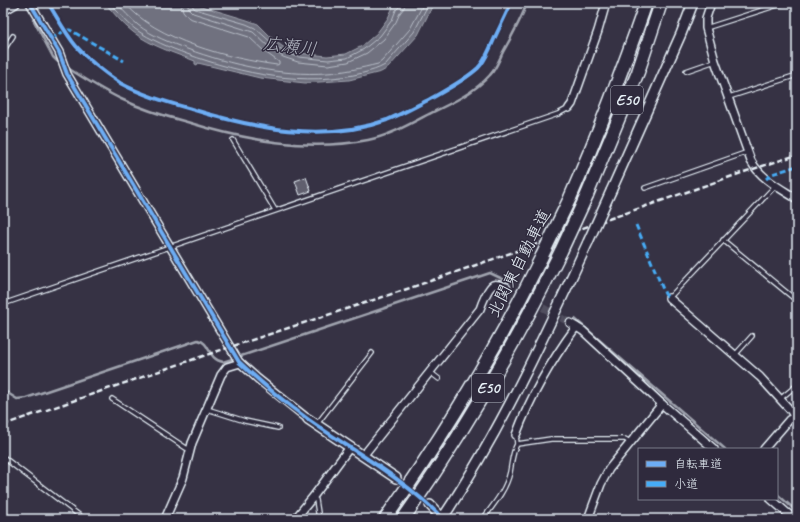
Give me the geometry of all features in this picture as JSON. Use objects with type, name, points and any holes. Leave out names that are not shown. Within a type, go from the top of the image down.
[{"type":"highway","points":[[625,64],[640,3]]},
{"type":"highway","name":"北関東自動車道","points":[[385,519],[475,381],[524,292],[570,198],[598,134],[625,64],[646,3]]},
{"type":"highway","name":"北関東自動車道","points":[[403,519],[434,474],[488,388],[537,298],[561,250],[588,195],[635,78],[661,3]]},
{"type":"street","points":[[3,10],[15,3]]},
{"type":"street","points":[[30,3],[59,52],[67,74],[169,247],[240,363],[316,425],[396,478]]},
{"type":"street","points":[[569,108],[572,104],[590,54],[606,3]]},
{"type":"street","points":[[430,505],[442,519],[480,459],[499,424],[542,339],[588,242],[678,41],[693,3]]},
{"type":"street","points":[[711,3],[706,18],[706,28],[715,60],[753,165],[759,174],[797,199]]},
{"type":"street","points":[[363,456],[480,309],[493,285],[498,284],[506,287]]},
{"type":"street","points":[[669,298],[760,377],[796,416],[782,428],[765,448]]},
{"type":"street","points":[[516,435],[532,397],[573,325],[713,448]]},
{"type":"street","points":[[165,519],[183,478],[190,449],[206,408],[224,369],[227,366],[240,363]]},
{"type":"street","points":[[588,519],[605,475],[662,404]]},
{"type":"street","points":[[295,519],[350,447]]},
{"type":"street","points":[[773,500],[794,517]]},
{"type":"lane","points":[[706,28],[784,3]]},
{"type":"lane","points":[[3,51],[13,36]]},
{"type":"lane","points":[[686,71],[715,60]]},
{"type":"lane","points":[[729,97],[797,74]]},
{"type":"lane","points":[[3,304],[550,116],[569,108]]},
{"type":"lane","points":[[233,140],[275,210]]},
{"type":"lane","points":[[645,188],[748,152]]},
{"type":"lane","points":[[669,298],[776,185]]},
{"type":"lane","points":[[723,240],[797,301]]},
{"type":"lane","points":[[735,355],[752,336]]},
{"type":"lane","points":[[316,425],[372,353]]},
{"type":"lane","points":[[430,372],[439,379]]},
{"type":"lane","points":[[780,399],[797,384]]},
{"type":"lane","points":[[112,399],[186,448],[190,449]]},
{"type":"lane","points":[[206,408],[245,421],[278,428]]},
{"type":"lane","points":[[484,519],[505,486],[510,472],[513,450],[516,444],[516,435]]},
{"type":"lane","points":[[516,444],[551,438],[625,439],[630,442]]},
{"type":"lane","points":[[3,457],[84,519]]},
{"type":"lane","points":[[313,497],[316,500],[319,519]]},
{"type":"water","points":[[105,3],[191,3],[258,24],[275,41],[286,49],[299,53],[327,56],[346,54],[362,46],[377,33],[388,18],[393,7],[398,3],[434,3],[418,35],[388,68],[381,72],[349,80],[305,83],[260,78],[198,63],[197,65],[195,64],[195,61],[163,49],[140,37],[125,26]]},
{"type":"building","points":[[306,177],[311,191],[300,195],[295,181]]},
{"type":"waterway","points":[[66,67],[107,92],[129,103],[162,115],[231,134],[254,139],[299,144],[322,145],[368,140],[392,133],[407,126],[469,93],[484,81],[496,67],[527,3]]},
{"type":"waterway","points":[[33,19],[53,57],[62,65]]},
{"type":"waterway","points":[[3,390],[17,399],[26,398],[198,340],[205,344],[214,358],[223,362],[490,273],[509,282]]},
{"type":"waterway","points":[[575,319],[724,448]]},
{"type":"waterway","points":[[778,495],[794,509]]},
{"type":"tunnel","points":[[506,287],[570,323]]},
{"type":"tunnel","points":[[396,478],[430,505]]},
{"type":"railway","points":[[3,425],[206,355],[407,289],[797,155]]},
{"type":"marked path","points":[[51,39],[66,30],[70,30],[124,61]]},
{"type":"marked path","points":[[766,179],[772,174],[797,166]]},
{"type":"marked path","points":[[636,225],[665,294],[669,298]]},
{"type":"cycle path","points":[[30,3],[59,52],[67,74],[239,362],[290,406],[395,478],[428,504],[443,519]]},
{"type":"cycle path","points":[[48,3],[76,46],[103,71],[128,87],[164,101],[239,122],[264,127],[314,132],[339,131],[363,127],[387,120],[404,113],[461,81],[478,68],[483,62],[511,3]]},
{"type":"water label","name":"広瀬川","points":[[290,46]]}]
